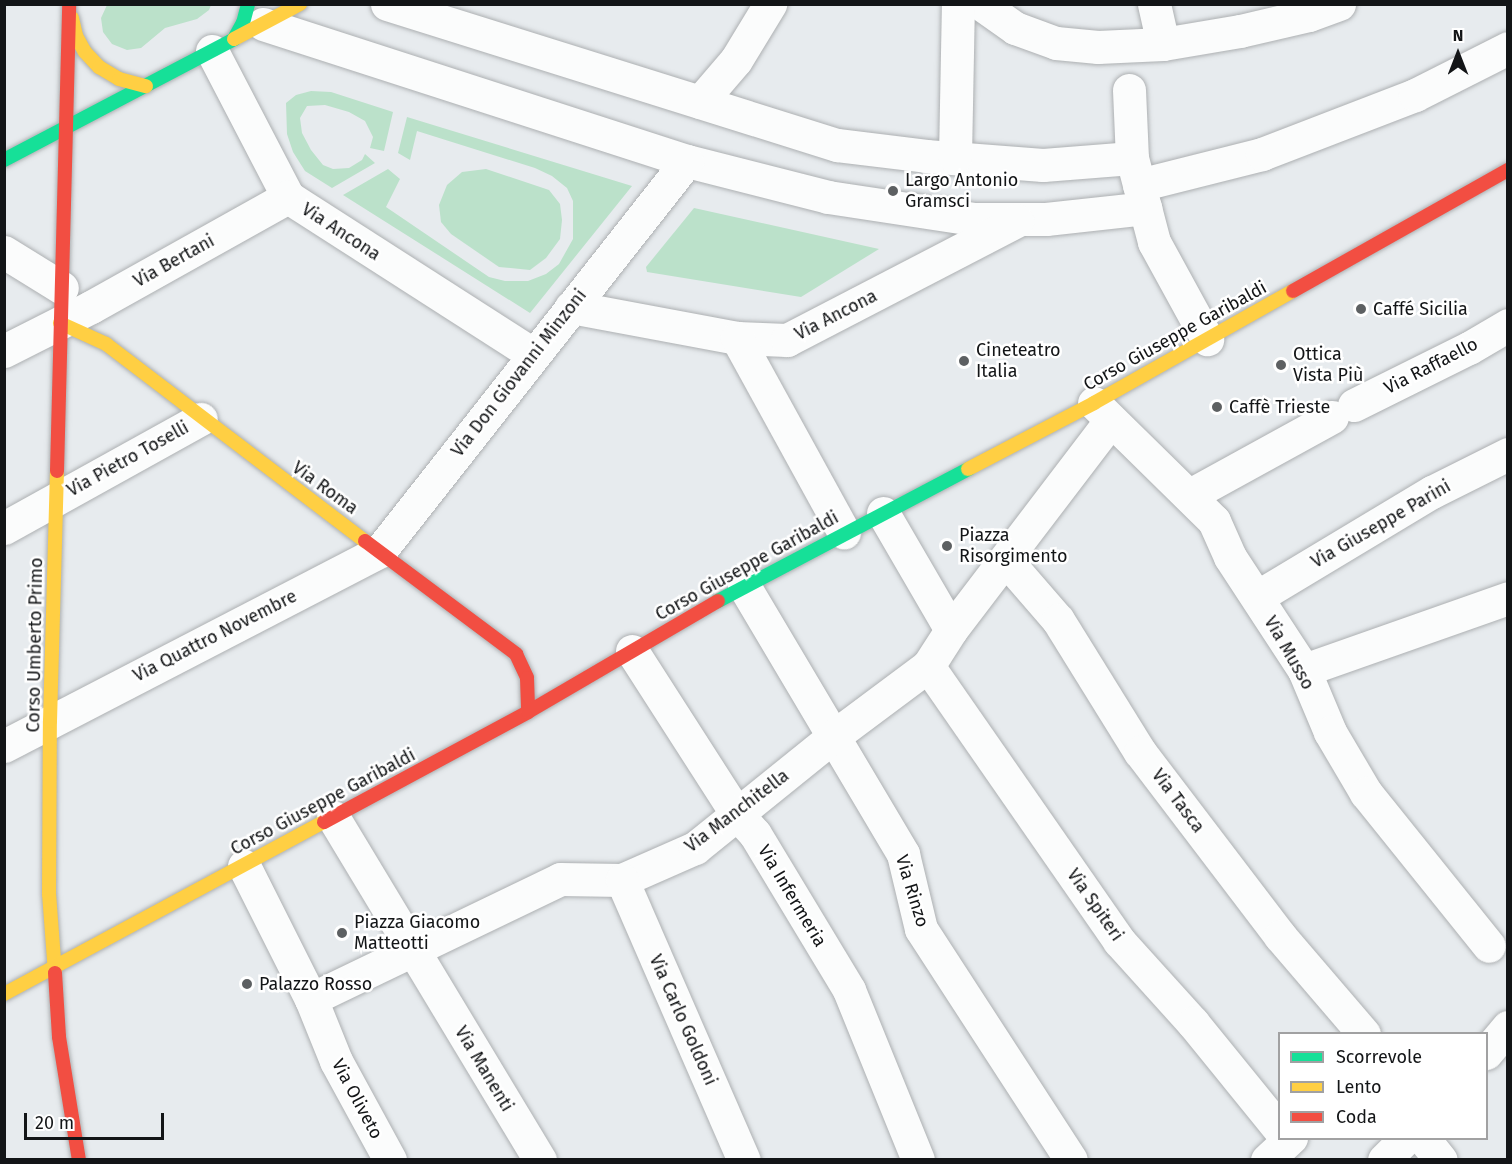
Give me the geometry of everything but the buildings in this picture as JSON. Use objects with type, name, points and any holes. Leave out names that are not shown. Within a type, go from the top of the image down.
[{"type":"street","points":[[223,45],[243,23],[256,14],[300,4]]},
{"type":"street","points":[[387,4],[837,145],[1043,165],[1139,184]]},
{"type":"street","points":[[955,157],[958,4]]},
{"type":"street","points":[[981,4],[1015,28],[1056,42],[1098,47],[1163,44],[1240,31],[1309,15],[1339,4]]},
{"type":"street","points":[[1154,4],[1163,44]]},
{"type":"street","points":[[69,6],[76,36],[85,52],[99,67],[119,79],[146,86]]},
{"type":"street","name":"Corso Umberto Primo","points":[[69,6],[50,721],[49,894],[58,1037],[79,1160]]},
{"type":"street","points":[[700,102],[735,60],[766,6]]},
{"type":"street","points":[[4,160],[66,130],[223,45],[256,14]]},
{"type":"street","points":[[256,14],[687,161],[828,197],[974,219],[1046,219],[1139,184],[1262,154],[1415,95],[1508,48]]},
{"type":"street","name":"Via Ancona","points":[[223,45],[288,197],[533,354]]},
{"type":"street","points":[[1129,90],[1139,184],[1154,242],[1207,339]]},
{"type":"street","name":"Via Don Giovanni Minzoni","points":[[380,551],[687,161]]},
{"type":"street","name":"Corso Giuseppe Garibaldi","points":[[4,994],[528,712],[744,586],[883,513],[1102,412],[1207,339],[1508,171]]},
{"type":"street","name":"Via Bertani","points":[[4,351],[288,197]]},
{"type":"street","name":"Via Ancona","points":[[571,307],[737,338],[788,340],[1021,219]]},
{"type":"street","points":[[4,252],[62,288]]},
{"type":"street","name":"Via Roma","points":[[60,322],[106,344],[201,419],[516,654],[526,678],[528,712]]},
{"type":"street","name":"Via Raffaello","points":[[1190,495],[1343,411],[1469,348],[1508,325]]},
{"type":"street","points":[[737,338],[844,533]]},
{"type":"street","points":[[928,666],[951,630],[1006,560],[1102,412]]},
{"type":"street","name":"Via Musso","points":[[1102,412],[1190,495],[1214,521],[1230,558],[1304,670],[1330,732],[1366,793],[1489,946]]},
{"type":"street","name":"Via Pietro Toselli","points":[[4,528],[201,419]]},
{"type":"street","name":"Via Giuseppe Parini","points":[[1257,597],[1432,492],[1508,454]]},
{"type":"street","points":[[883,513],[951,630]]},
{"type":"street","name":"Via Quattro Novembre","points":[[4,746],[380,551]]},
{"type":"street","name":"Via Tasca","points":[[1006,560],[1058,621],[1140,752],[1280,936],[1362,1032]]},
{"type":"street","name":"Via Rinzo","points":[[744,586],[903,854],[921,929],[1071,1160]]},
{"type":"street","points":[[1304,670],[1508,598]]},
{"type":"street","name":"Via Infermeria","points":[[632,651],[736,813],[755,834],[849,990],[918,1160]]},
{"type":"street","name":"Via Manchitella","points":[[311,999],[560,879],[622,880],[695,848],[834,736],[928,666]]},
{"type":"street","name":"Via Spiteri","points":[[928,666],[1119,941],[1194,1023],[1278,1134]]},
{"type":"street","name":"Via Manenti","points":[[333,817],[418,947],[428,978],[540,1160]]},
{"type":"street","name":"Via Oliveto","points":[[244,866],[311,999],[336,1061],[390,1160]]},
{"type":"street","name":"Via Carlo Goldoni","points":[[622,880],[744,1160]]},
{"type":"street","points":[[1488,1051],[1508,1027]]},
{"type":"street","points":[[1384,1160],[1404,1140]]},
{"type":"street","points":[[1426,1140],[1441,1160]]},
{"type":"green space","points":[[107,4],[211,5],[209,10],[197,19],[165,28],[141,48],[127,50],[112,44],[103,32],[101,18]]},
{"type":"green space","points":[[311,91],[331,92],[393,112],[384,151],[370,148],[373,137],[365,121],[349,112],[325,105],[307,106],[300,118],[302,133],[311,150],[323,165],[333,169],[349,168],[362,160],[365,154],[375,163],[332,188],[305,171],[293,152],[287,134],[286,103],[296,95]]},
{"type":"green space","points":[[407,117],[632,186],[530,313],[343,195],[388,169],[400,179],[386,207],[489,277],[505,281],[528,281],[546,274],[559,264],[573,239],[573,201],[567,188],[552,176],[535,168],[417,131],[410,160],[398,153]]},
{"type":"green space","points":[[486,169],[549,190],[560,204],[562,220],[560,239],[546,258],[530,270],[499,267],[451,234],[441,222],[439,205],[447,185],[462,172]]},
{"type":"green space","points":[[694,208],[879,249],[801,297],[647,272],[646,267]]},
{"type":"traffic: fast","points":[[4,160],[234,39],[243,23],[248,4]]},
{"type":"traffic: fast","points":[[718,601],[968,469]]},
{"type":"traffic: slow","points":[[234,39],[300,4]]},
{"type":"traffic: slow","points":[[72,18],[76,36],[85,52],[99,67],[119,79],[146,86]]},
{"type":"traffic: slow","points":[[968,469],[1094,403],[1293,291]]},
{"type":"traffic: slow","points":[[60,323],[106,344],[365,541]]},
{"type":"traffic: slow","points":[[55,973],[49,894],[50,721],[57,471]]},
{"type":"traffic: slow","points":[[4,994],[324,822]]},
{"type":"traffic: jam","points":[[57,471],[69,4]]},
{"type":"traffic: jam","points":[[1293,291],[1508,170]]},
{"type":"traffic: jam","points":[[365,541],[516,654],[527,678],[528,712]]},
{"type":"traffic: jam","points":[[324,822],[528,712],[718,601]]},
{"type":"traffic: jam","points":[[55,973],[59,1037],[79,1160]]},
{"type":"place","name":"Largo Antonio Gramsci","points":[[893,191]]},
{"type":"place","name":"Caffé Sicilia","points":[[1361,309]]},
{"type":"place","name":"Cineteatro Italia","points":[[964,361]]},
{"type":"place","name":"Ottica Vista Più","points":[[1281,365]]},
{"type":"place","name":"Caffè Trieste","points":[[1217,407]]},
{"type":"place","name":"Piazza Risorgimento","points":[[947,546]]},
{"type":"place","name":"Piazza Giacomo Matteotti","points":[[342,933]]},
{"type":"place","name":"Palazzo Rosso","points":[[247,984]]}]
